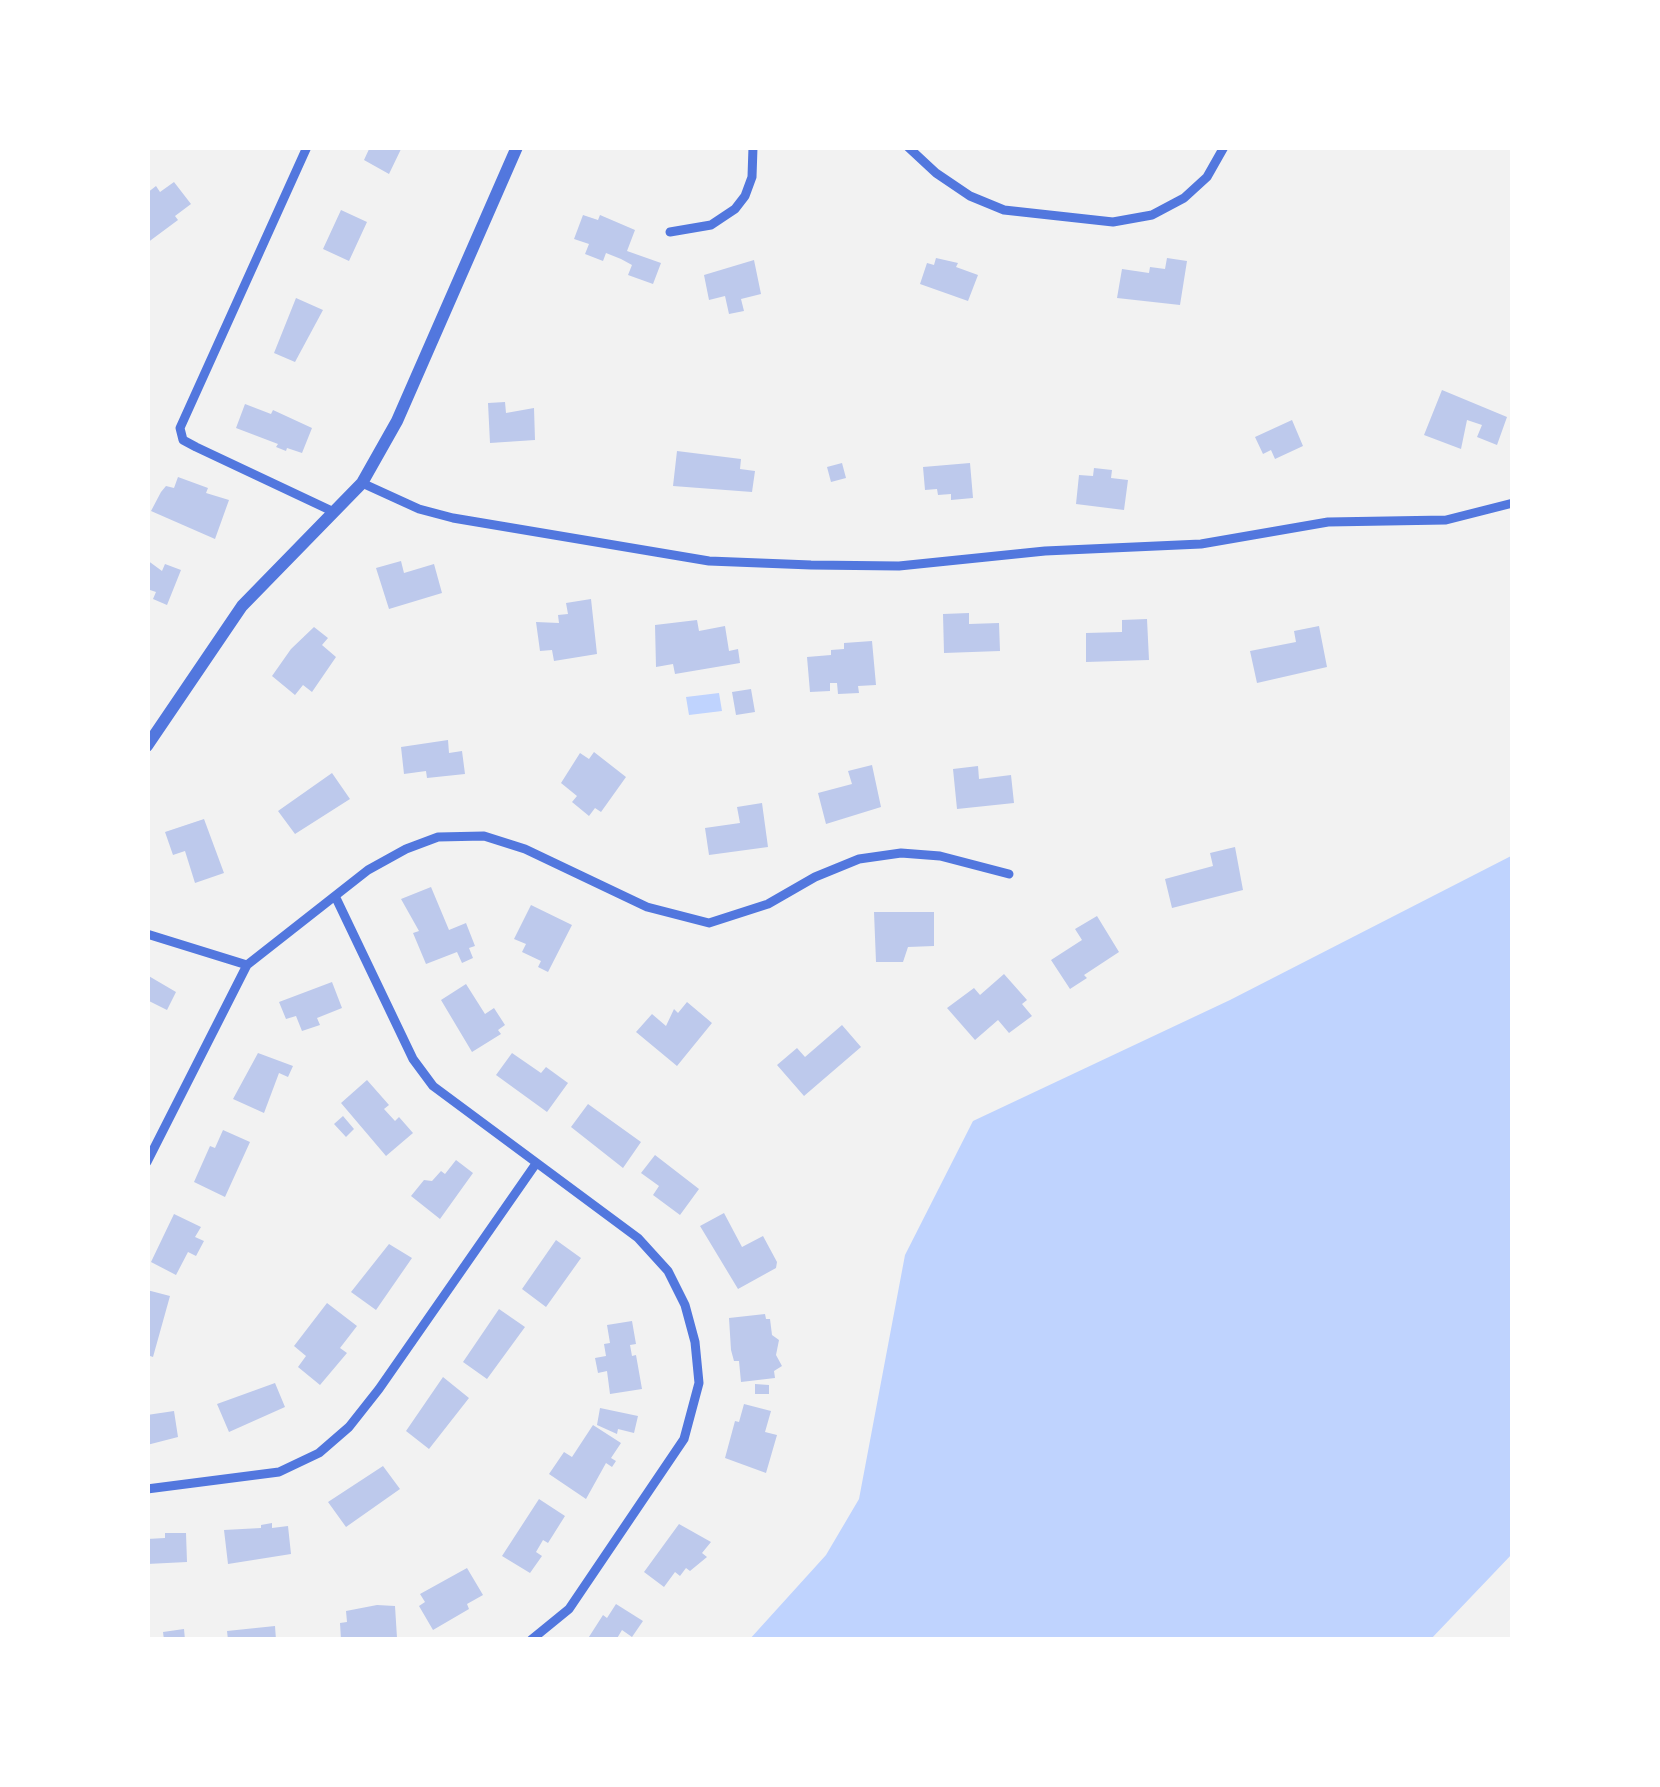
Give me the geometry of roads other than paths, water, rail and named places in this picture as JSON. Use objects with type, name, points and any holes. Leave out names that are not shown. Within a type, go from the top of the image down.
[{"type":"street","points":[[307,147],[180,428],[183,440],[334,512]]},
{"type":"street","points":[[147,746],[242,606],[362,483],[397,421],[517,147]]},
{"type":"street","points":[[670,232],[711,225],[735,209],[746,196],[752,177],[752,147]]},
{"type":"street","points":[[908,147],[970,196],[1004,210],[1113,222],[1152,215],[1184,198],[1207,176],[1224,147]]},
{"type":"street","points":[[362,483],[418,509],[453,518],[710,561],[812,565],[899,566],[1045,551],[1201,544],[1328,522],[1446,520],[1513,503]]},
{"type":"street","points":[[147,1162],[247,965],[368,870],[438,837],[484,836],[525,849],[647,907],[709,923],[768,904],[859,859],[901,853],[940,856],[1009,874]]},
{"type":"street","points":[[336,898],[413,1059],[433,1086],[638,1238],[668,1271],[686,1305],[698,1383],[684,1439],[568,1610],[531,1640]]},
{"type":"street","points":[[147,934],[247,965]]},
{"type":"street","points":[[147,1489],[279,1472],[319,1453],[349,1427],[379,1389],[535,1165]]},
{"type":"water","points":[[719,693],[722,711],[689,715],[686,697]]},
{"type":"water","points":[[1513,855],[1513,1553],[1430,1640],[749,1640],[826,1555],[859,1499],[905,1255],[973,1121],[1230,1000]]}]
